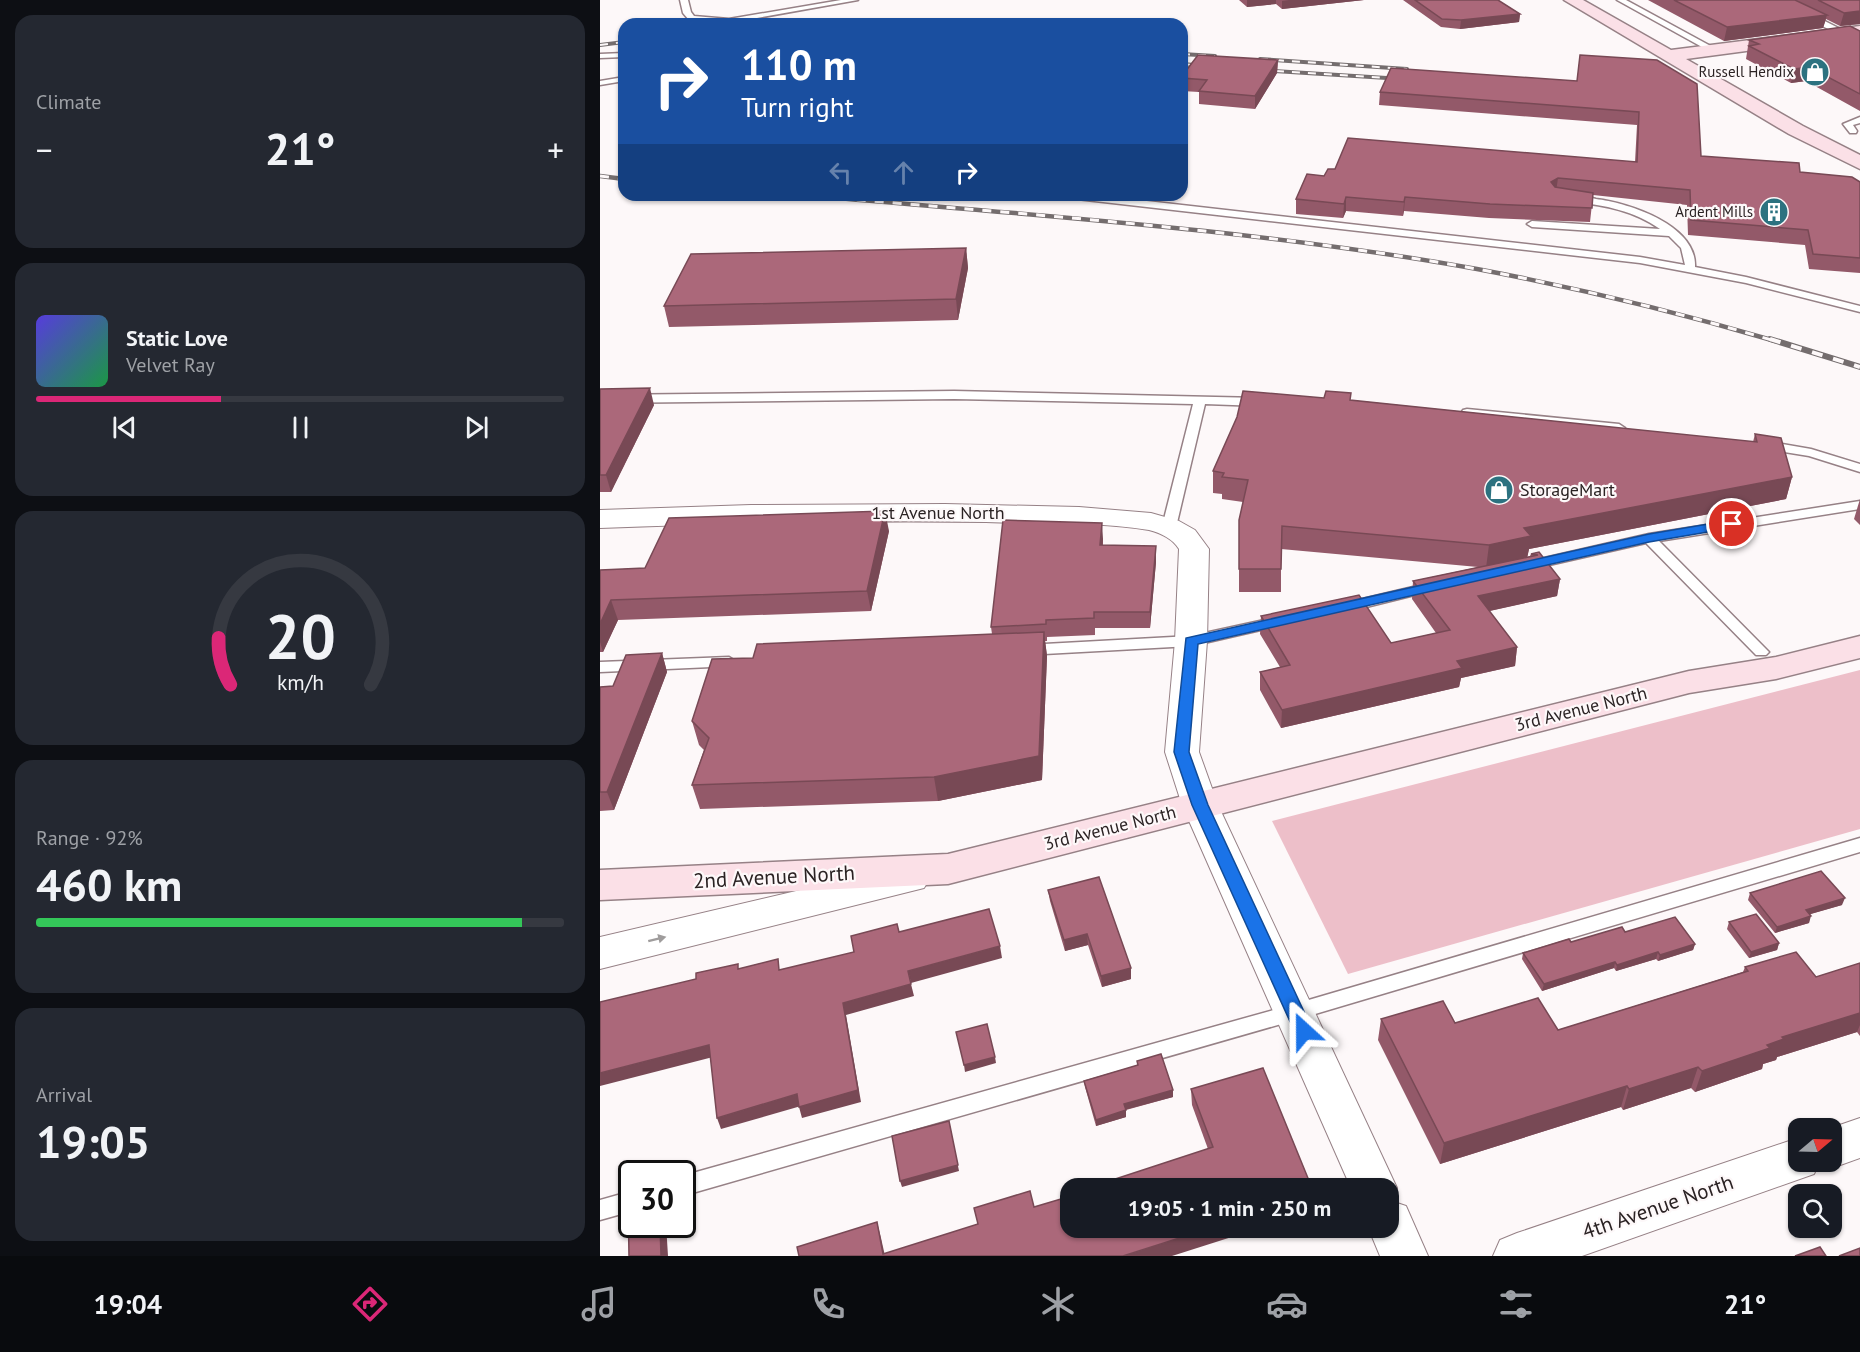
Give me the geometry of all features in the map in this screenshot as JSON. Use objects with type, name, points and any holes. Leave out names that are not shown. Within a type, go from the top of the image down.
[{"type":"main road","points":[[1573,0],[1796,130],[1860,163]]},
{"type":"main road","points":[[1668,56],[1860,31]]},
{"type":"main road","points":[[1796,130],[1860,176]]},
{"type":"main road","name":"3rd Avenue North","points":[[1689,682],[1761,652],[1860,625]]},
{"type":"main road","name":"3rd Avenue North","points":[[948,869],[1689,682],[1776,668],[1860,647]]},
{"type":"main road","name":"2nd Avenue North","points":[[600,885],[948,869]]},
{"type":"street","name":"1st Avenue North","points":[[600,519],[774,514],[1022,514],[1129,519],[1169,527],[1185,536],[1194,549],[1191,641]]},
{"type":"street","points":[[1191,641],[1182,752],[1200,805],[1370,1178]]},
{"type":"street","name":"3rd Avenue North","points":[[600,953],[948,869]]},
{"type":"street","points":[[1842,1144],[1860,1138]]},
{"type":"street","name":"4th Avenue North","points":[[1518,1256],[1788,1162]]},
{"type":"street","points":[[1396,1238],[1404,1256]]},
{"type":"lane","points":[[684,0],[687,13],[692,18]]},
{"type":"lane","points":[[747,18],[854,0]]},
{"type":"lane","points":[[1621,0],[1714,50]]},
{"type":"lane","points":[[1802,13],[1860,42]]},
{"type":"lane","points":[[600,56],[618,56]]},
{"type":"lane","points":[[600,83],[618,80]]},
{"type":"lane","points":[[1854,131],[1847,124],[1860,120]]},
{"type":"lane","points":[[1566,198],[1606,202],[1645,214],[1687,247],[1691,259],[1690,269]]},
{"type":"lane","points":[[1121,201],[1640,260],[1746,280],[1860,309]]},
{"type":"lane","points":[[1532,224],[1672,233]]},
{"type":"lane","points":[[600,399],[954,395],[1268,402]]},
{"type":"lane","points":[[1169,527],[1200,400]]},
{"type":"lane","points":[[1453,412],[1629,429]]},
{"type":"lane","points":[[1746,443],[1811,453],[1860,468]]},
{"type":"lane","points":[[1512,569],[1649,538],[1860,505]]},
{"type":"lane","points":[[1649,538],[1761,652]]},
{"type":"lane","points":[[1328,610],[1443,585]]},
{"type":"lane","points":[[1012,651],[1191,641],[1294,618]]},
{"type":"lane","points":[[600,667],[746,662]]},
{"type":"lane","points":[[696,1182],[1295,1012],[1860,845]]},
{"type":"lane","points":[[600,1210],[618,1205]]},
{"type":"shaded area","points":[[1860,670],[1860,829],[1348,974],[1272,821]]},
{"type":"building","points":[[1415,0],[1498,0],[1520,14],[1461,20],[1442,19]]},
{"type":"building","points":[[1674,0],[1795,0],[1827,15],[1727,27]]},
{"type":"building","points":[[1818,0],[1860,0],[1860,11],[1844,13]]},
{"type":"building","points":[[1850,26],[1860,31],[1860,94],[1809,67],[1794,69],[1749,46],[1759,44],[1749,40]]},
{"type":"building","points":[[1198,55],[1278,60],[1255,96],[1199,91],[1207,80],[1188,78],[1188,68]]},
{"type":"building","points":[[1580,55],[1657,60],[1697,84],[1701,156],[1799,163],[1800,172],[1852,177],[1860,182],[1860,258],[1813,254],[1808,230],[1691,220],[1690,190],[1558,178],[1551,182],[1555,187],[1593,193],[1592,208],[1490,204],[1405,197],[1404,202],[1346,197],[1344,204],[1296,199],[1307,174],[1324,176],[1328,169],[1335,169],[1348,138],[1637,162],[1639,112],[1380,92],[1391,68],[1577,81]]},
{"type":"building","points":[[966,248],[956,299],[664,306],[691,254]]},
{"type":"building","points":[[650,388],[606,475],[600,475],[600,389]]},
{"type":"building","name":"StorageMart","points":[[1243,391],[1324,398],[1326,391],[1351,393],[1350,400],[1757,442],[1755,434],[1781,438],[1792,477],[1524,528],[1531,536],[1489,545],[1282,526],[1281,569],[1239,569],[1239,520],[1248,480],[1222,477],[1224,473],[1213,471],[1237,417]]},
{"type":"building","points":[[885,511],[867,591],[611,600],[600,624],[600,570],[645,568],[669,518]]},
{"type":"building","points":[[1003,520],[1102,523],[1100,545],[1156,546],[1150,612],[1094,612],[1094,618],[1046,620],[1046,624],[991,627]]},
{"type":"building","points":[[1539,552],[1560,579],[1478,596],[1517,647],[1457,661],[1462,668],[1282,710],[1260,672],[1290,665],[1261,616],[1359,595],[1391,643],[1450,630],[1413,581],[1538,555],[1531,554]]},
{"type":"building","points":[[1044,632],[1039,756],[934,777],[692,785],[709,738],[692,721],[712,659],[753,658],[757,644]]},
{"type":"building","points":[[662,653],[607,792],[600,792],[600,687],[613,686],[626,655]]},
{"type":"building","points":[[1821,871],[1845,898],[1806,910],[1811,916],[1777,927],[1750,893]]},
{"type":"building","points":[[1099,877],[1131,968],[1101,976],[1087,934],[1064,940],[1048,890]]},
{"type":"building","points":[[989,909],[1000,946],[908,971],[911,984],[843,1003],[858,1090],[799,1107],[797,1094],[717,1118],[709,1045],[600,1073],[600,1002],[696,979],[696,973],[738,964],[738,969],[778,959],[779,970],[854,952],[851,936],[897,924],[899,932]]},
{"type":"building","points":[[1756,914],[1779,943],[1751,952],[1729,922]]},
{"type":"building","points":[[1675,917],[1695,944],[1660,955],[1658,952],[1617,965],[1615,962],[1544,984],[1523,953],[1569,939],[1571,942],[1622,927],[1625,932]]},
{"type":"building","points":[[1796,952],[1816,977],[1860,963],[1860,1013],[1782,1037],[1784,1039],[1767,1045],[1770,1048],[1702,1071],[1698,1067],[1629,1089],[1627,1086],[1444,1143],[1381,1019],[1443,1001],[1455,1023],[1538,998],[1558,1030],[1748,971],[1745,967]]},
{"type":"building","points":[[987,1024],[995,1057],[964,1065],[956,1032]]},
{"type":"building","points":[[1161,1054],[1173,1090],[1124,1104],[1126,1110],[1096,1120],[1084,1081],[1138,1065],[1137,1061]]},
{"type":"building","points":[[1263,1068],[1308,1178],[1118,1178],[1213,1147],[1191,1089]]},
{"type":"building","points":[[949,1121],[958,1165],[900,1181],[892,1136]]},
{"type":"building","points":[[1030,1191],[1034,1207],[1060,1199],[1060,1238],[1179,1238],[1123,1256],[799,1256],[797,1247],[877,1222],[883,1254],[978,1224],[974,1208]]},
{"type":"building","points":[[629,1238],[660,1238],[661,1256],[629,1256]]},
{"type":"building","points":[[1820,1247],[1826,1256],[1795,1256]]},
{"type":"building","points":[[1860,1248],[1860,1256],[1839,1256]]},
{"type":"railway","points":[[600,45],[618,43]]},
{"type":"railway","points":[[1188,54],[1215,56]]},
{"type":"railway","points":[[1260,59],[1407,69]]},
{"type":"railway","points":[[1188,64],[1206,66]]},
{"type":"railway","points":[[1260,70],[1403,79]]},
{"type":"railway","points":[[600,176],[618,178]]},
{"type":"railway","points":[[872,201],[1141,224],[1394,255],[1515,276],[1590,292],[1775,341]]},
{"type":"railway","points":[[1770,339],[1860,367]]},
{"type":"place","name":"Russell Hendix","points":[[1815,72]]},
{"type":"place","name":"Ardent Mills","points":[[1774,212]]},
{"type":"place","name":"StorageMart","points":[[1499,490]]},
{"type":"route","points":[[1304,1031],[1200,805],[1182,752],[1191,641],[1649,538],[1732,524]]}]
